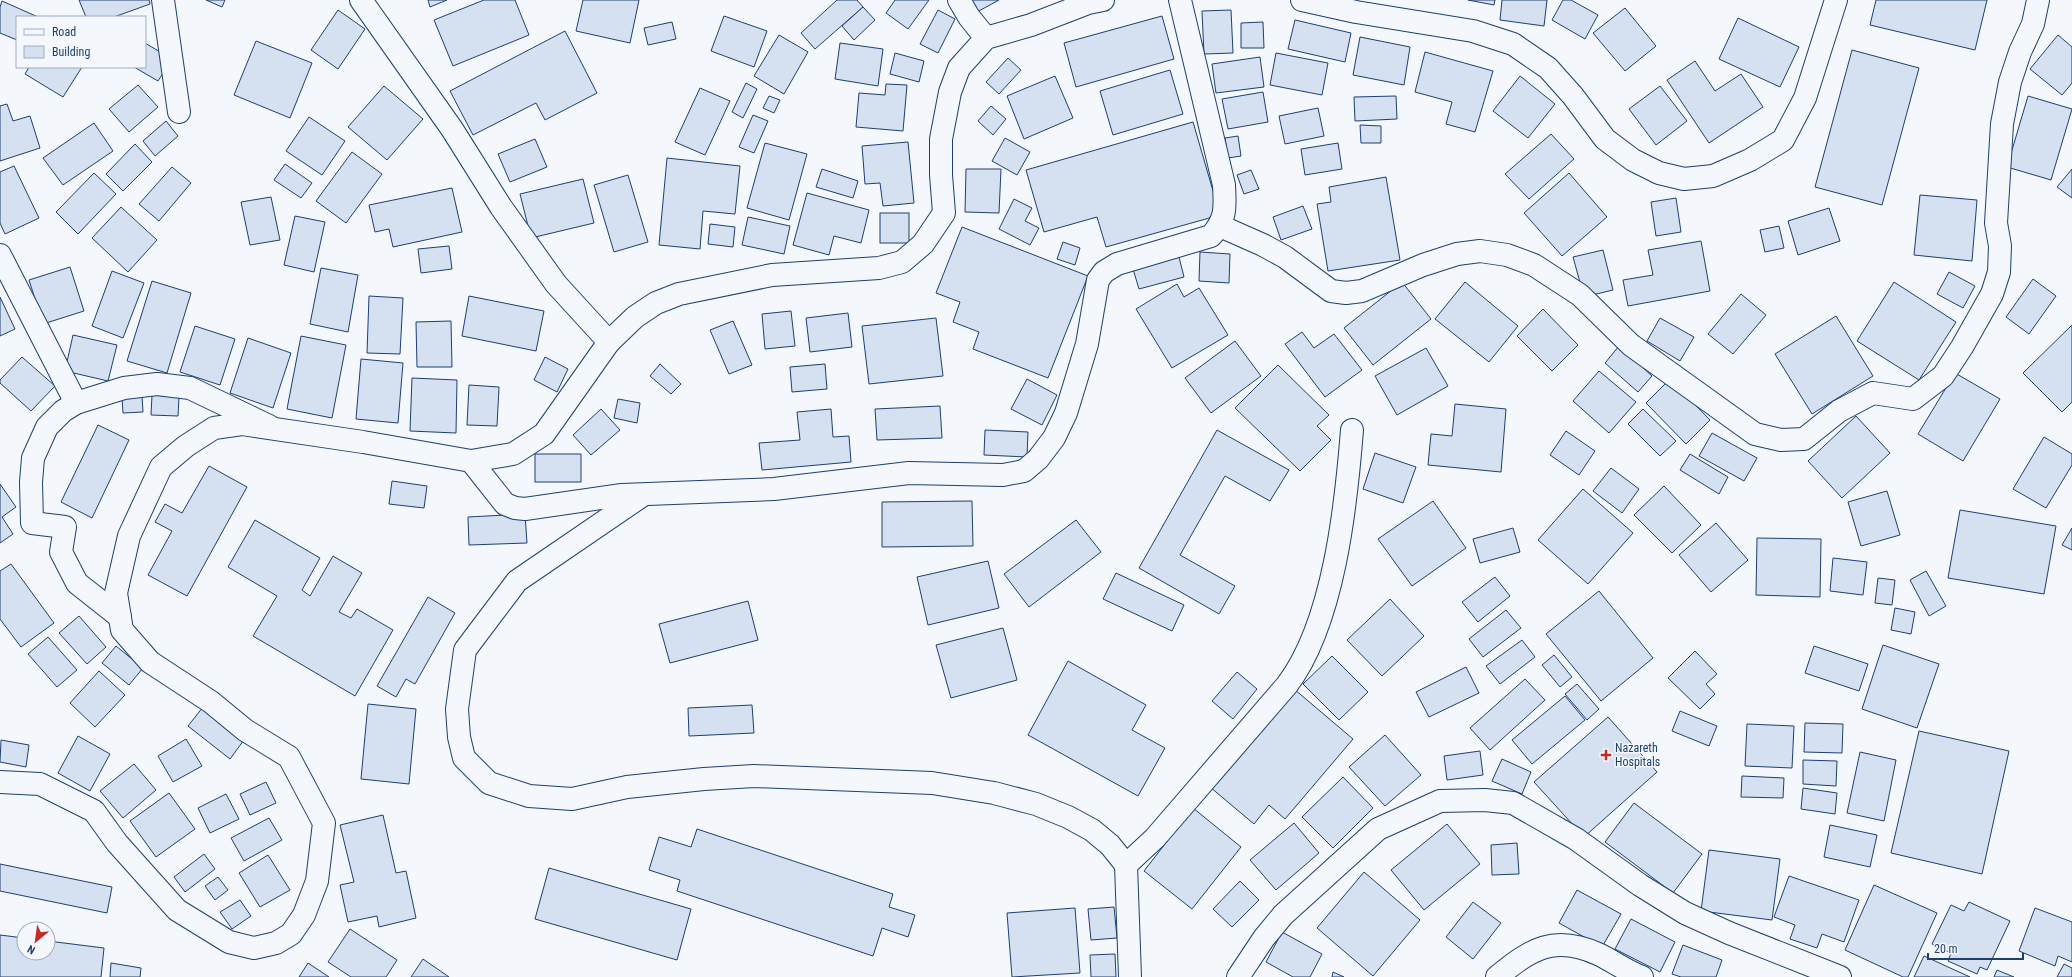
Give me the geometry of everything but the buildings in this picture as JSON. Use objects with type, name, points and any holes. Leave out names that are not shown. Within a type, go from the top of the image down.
[{"type":"street","points":[[163,0],[179,112]]},
{"type":"street","points":[[361,0],[452,129],[501,207],[556,284],[608,342]]},
{"type":"street","points":[[959,0],[969,17],[986,38]]},
{"type":"street","points":[[0,782],[40,784],[94,811],[117,842],[177,910],[229,942],[254,948],[276,944],[291,934],[304,915],[317,881],[324,823],[290,757],[245,730],[211,702],[150,662],[122,630],[116,593],[129,536],[161,467],[186,446],[214,428],[242,424],[363,442],[470,461],[513,454],[544,434],[608,342],[635,316],[656,302],[679,294],[772,275],[879,268],[902,262],[923,244],[944,213],[941,176],[941,140],[950,92],[959,68],[986,38],[1030,25],[1088,3],[1103,0]]},
{"type":"street","points":[[470,461],[504,504],[515,508],[525,509],[622,495],[774,490],[910,474],[1003,475],[1024,470],[1038,459],[1054,438],[1066,413],[1087,344],[1098,280],[1104,272],[1117,264],[1212,236],[1220,226],[1225,212],[1224,185],[1180,0]]},
{"type":"street","points":[[1302,0],[1356,12],[1473,31],[1513,44],[1548,68],[1573,96],[1605,139],[1633,160],[1659,173],[1684,179],[1713,176],[1750,160],[1783,140],[1805,98],[1836,0]]},
{"type":"street","points":[[1220,226],[1264,245],[1285,257],[1331,291],[1346,293],[1362,291],[1423,264],[1457,254],[1480,251],[1508,255],[1534,265],[1580,295],[1631,345],[1755,434],[1781,440],[1804,439],[1839,411],[1873,393],[1913,399],[1942,376],[1962,347],[1992,294],[1999,272],[2000,246],[1996,223],[2002,124],[2010,82],[2020,52],[2033,24],[2038,0]]},
{"type":"street","points":[[0,255],[76,402]]},
{"type":"street","points":[[120,617],[78,583],[62,552],[65,527],[32,523],[31,482],[33,458],[47,427],[63,411],[76,402],[124,388],[157,384],[190,388],[278,430]]},
{"type":"street","points":[[1126,865],[1155,838],[1300,668],[1325,601],[1334,563],[1347,495],[1352,430]]},
{"type":"street","points":[[642,495],[517,581],[464,650],[457,709],[459,737],[464,758],[489,783],[529,796],[572,799],[627,787],[704,779],[754,776],[932,783],[994,793],[1036,804],[1092,830],[1110,845],[1126,865],[1130,977]]},
{"type":"street","points":[[1238,977],[1264,938],[1283,915],[1378,829],[1440,801],[1485,800],[1513,803],[1576,839],[1640,886],[1685,914],[1840,977]]},
{"type":"street","points":[[1497,977],[1521,957],[1536,949],[1554,944],[1576,947],[1598,954],[1642,977]]},
{"type":"place","name":"Nazareth Hospitals","points":[[1606,755]]}]
